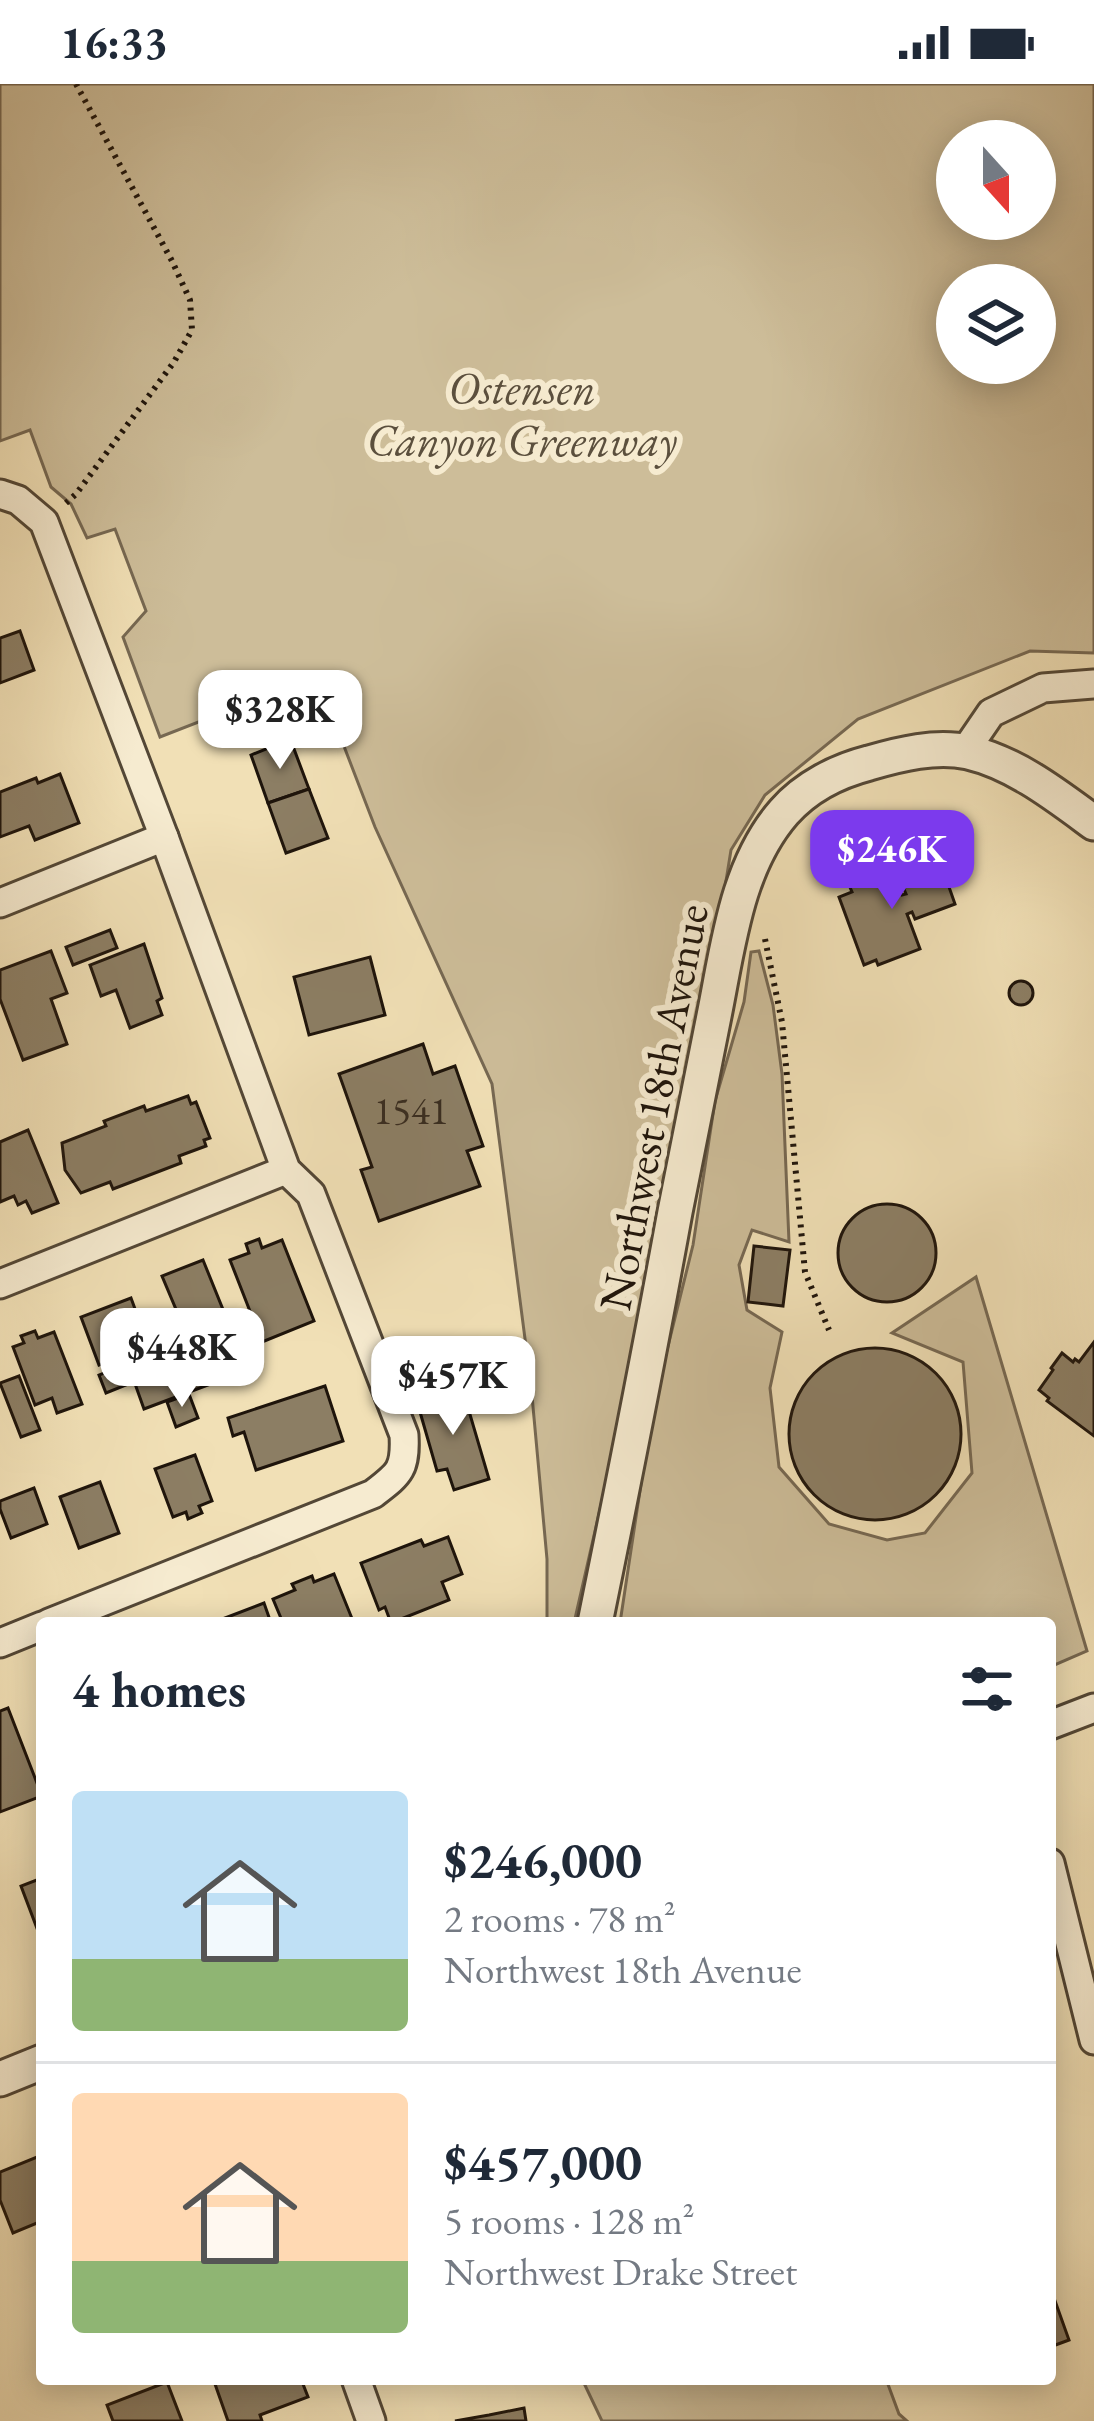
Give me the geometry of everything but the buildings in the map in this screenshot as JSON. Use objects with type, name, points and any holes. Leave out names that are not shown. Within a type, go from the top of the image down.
[{"type":"street","points":[[0,494],[18,500],[44,522],[286,1170],[311,1194],[404,1436],[405,1460],[397,1476],[373,1494],[63,1617]]},
{"type":"street","points":[[1094,684],[1043,688],[991,713],[965,751],[1031,779],[1094,823]]},
{"type":"street","name":"Northwest 18th Avenue","points":[[597,1617],[737,905],[762,842],[787,809],[847,769],[900,754],[965,751]]},
{"type":"street","points":[[0,903],[164,837]]},
{"type":"street","points":[[0,1284],[286,1170]]},
{"type":"street","points":[[0,1642],[36,1628]]},
{"type":"street","points":[[1056,1723],[1094,1708]]},
{"type":"street","points":[[1056,1887],[1094,2041]]},
{"type":"street","points":[[0,2079],[36,2064]]},
{"type":"street","points":[[358,2385],[371,2421]]},
{"type":"path","points":[[44,522],[76,494],[174,362],[192,330],[190,299],[76,84]]},
{"type":"path","points":[[764,936],[782,1022],[805,1272],[829,1330]]},
{"type":"green space","name":"Ostensen Canyon Greenway","points":[[0,84],[1094,84],[1094,653],[1030,651],[858,719],[765,795],[731,850],[619,1426],[575,1617],[547,1617],[547,1559],[531,1385],[492,1084],[375,827],[317,676],[160,737],[123,637],[146,611],[115,529],[87,538],[71,504],[51,487],[30,430],[0,441]]},
{"type":"green space","points":[[759,951],[773,1005],[782,1074],[789,1242],[752,1230],[739,1265],[747,1310],[782,1332],[770,1388],[779,1467],[829,1524],[887,1540],[925,1533],[972,1473],[963,1362],[892,1333],[976,1277],[1087,1651],[1056,1664],[1056,1617],[621,1617],[652,1411],[693,1245],[715,1101],[744,1002],[751,952]]},
{"type":"green space","points":[[585,2385],[888,2385],[899,2414],[907,2421],[602,2421]]}]
